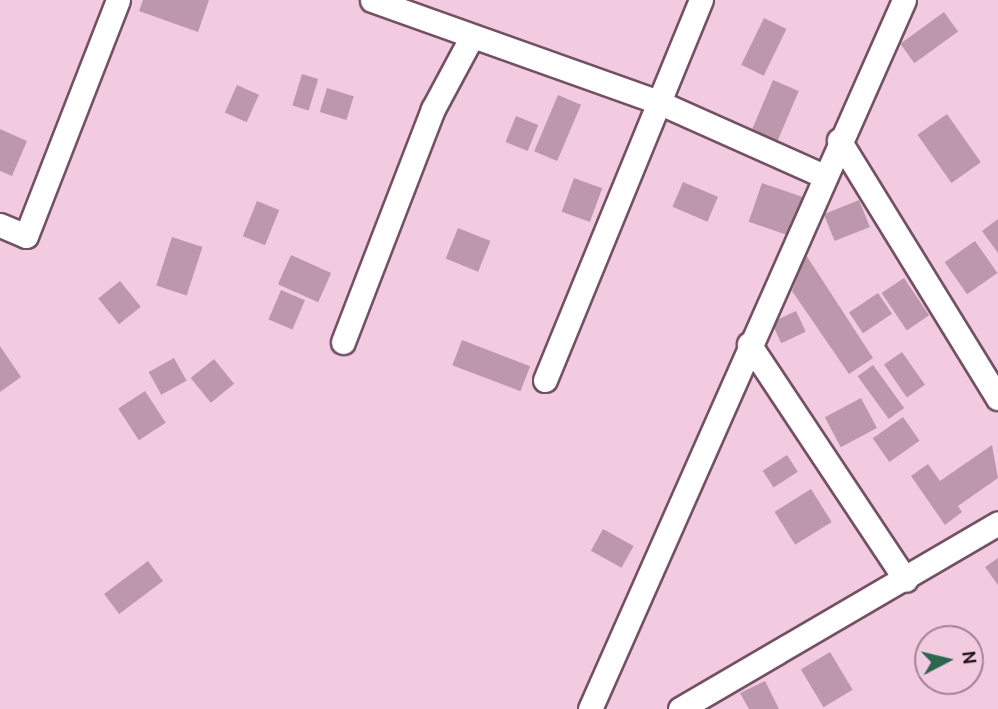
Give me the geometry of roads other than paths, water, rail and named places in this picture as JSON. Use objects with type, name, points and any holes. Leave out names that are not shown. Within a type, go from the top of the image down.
[{"type":"street","points":[[0,225],[26,236],[118,0]]},
{"type":"street","points":[[372,0],[471,38],[658,102],[822,175]]},
{"type":"street","points":[[545,380],[701,0]]},
{"type":"street","points":[[590,709],[822,175],[904,0]]},
{"type":"street","points":[[343,342],[433,109],[471,38]]},
{"type":"street","points":[[839,140],[998,398]]},
{"type":"street","points":[[749,344],[906,580]]},
{"type":"street","points":[[680,709],[906,580],[998,523]]}]
